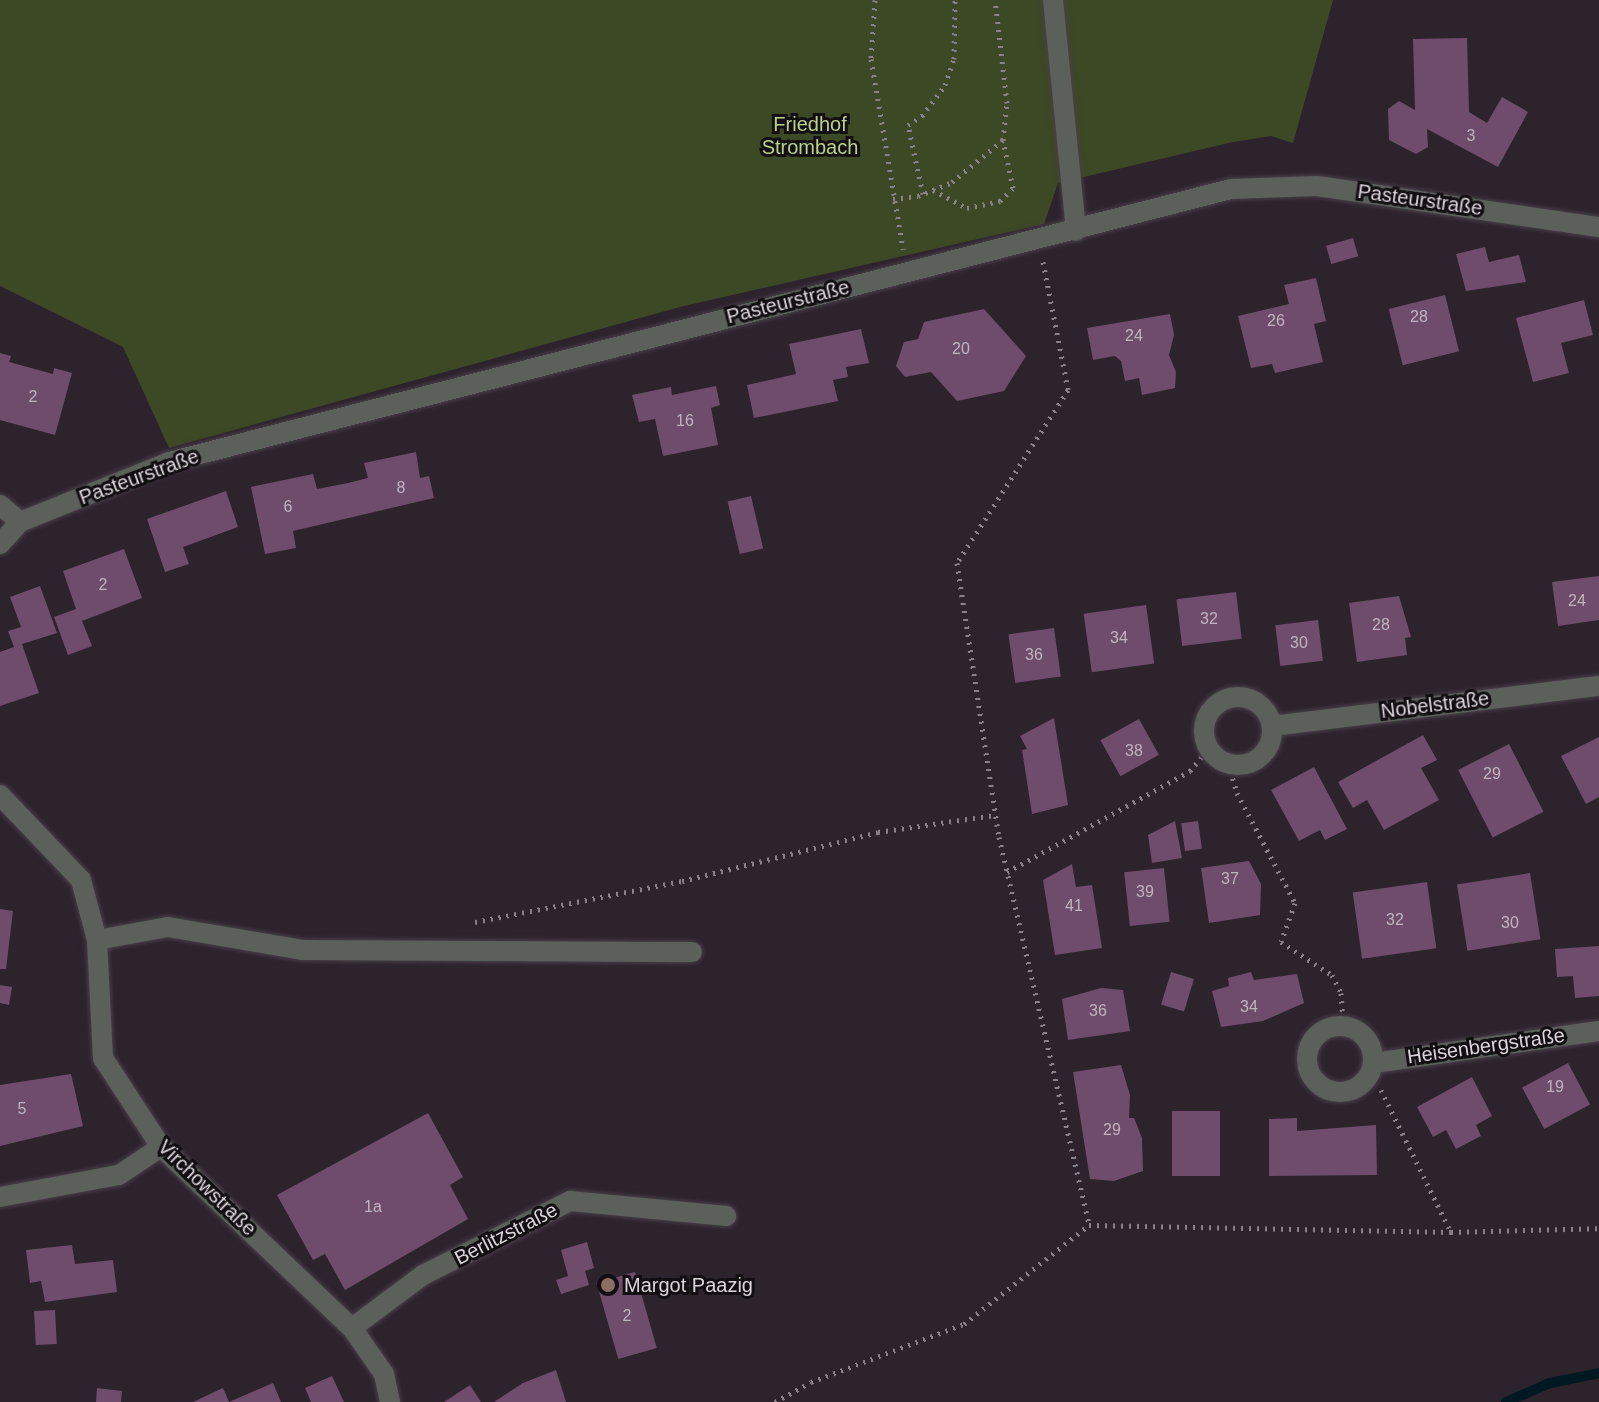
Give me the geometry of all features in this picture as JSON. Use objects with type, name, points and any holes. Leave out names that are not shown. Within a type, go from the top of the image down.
[{"type":"street","points":[[1053,0],[1076,231]]},
{"type":"street","name":"Pasteurstraße","points":[[0,544],[20,522],[169,462],[1231,189],[1317,186],[1599,227]]},
{"type":"street","points":[[0,505],[20,522]]},
{"type":"street","name":"Nobelstraße","points":[[1272,726],[1599,686]]},
{"type":"street","points":[[1226,699],[1255,701],[1272,726],[1265,752],[1242,765],[1228,763],[1209,748],[1206,720],[1226,699]]},
{"type":"street","name":"Virchowstraße","points":[[0,795],[81,880],[97,940],[103,1058],[161,1147],[352,1328],[384,1374],[390,1402]]},
{"type":"street","points":[[97,940],[168,927],[302,950],[692,952]]},
{"type":"street","points":[[1343,1025],[1366,1037],[1371,1070]]},
{"type":"street","name":"Heisenbergstraße","points":[[1343,1025],[1321,1031],[1307,1049],[1308,1072],[1325,1089],[1349,1092],[1371,1070],[1599,1031]]},
{"type":"street","points":[[0,1197],[119,1175],[161,1147]]},
{"type":"street","name":"Berlitzstraße","points":[[352,1328],[423,1275],[570,1201],[726,1216]]},
{"type":"path","points":[[875,0],[871,59],[908,273]]},
{"type":"path","points":[[923,194],[908,125],[922,116],[945,85],[954,59],[955,0]]},
{"type":"path","points":[[933,190],[967,208],[1000,201],[1013,188],[1003,140],[1007,103],[995,0]]},
{"type":"path","points":[[893,199],[923,194],[952,182],[1003,140]]},
{"type":"path","points":[[1038,241],[1068,390],[957,563],[995,815],[1089,1225]]},
{"type":"path","points":[[1007,872],[1190,771],[1209,748]]},
{"type":"path","points":[[1228,763],[1237,793],[1295,903],[1281,942],[1332,975],[1341,993],[1343,1025]]},
{"type":"path","points":[[460,925],[682,881],[878,832],[995,815]]},
{"type":"path","points":[[1371,1070],[1451,1232]]},
{"type":"path","points":[[775,1402],[811,1382],[964,1324],[1089,1225],[1451,1232],[1599,1228]]},
{"type":"green space","name":"Friedhof Strombach","points":[[0,0],[1333,0],[1293,143],[1271,136],[1233,142],[1058,183],[1044,224],[680,307],[169,448],[123,347],[0,286]]},
{"type":"building","points":[[1467,38],[1469,112],[1487,123],[1502,97],[1528,112],[1498,167],[1427,129],[1428,147],[1416,154],[1389,140],[1388,109],[1399,101],[1415,110],[1413,39]]},
{"type":"building","points":[[1353,238],[1358,256],[1331,264],[1326,246]]},
{"type":"building","points":[[1485,247],[1489,262],[1519,255],[1526,282],[1466,291],[1456,254]]},
{"type":"building","points":[[1316,278],[1326,321],[1314,324],[1323,362],[1275,373],[1272,364],[1251,368],[1238,316],[1289,304],[1284,285]]},
{"type":"building","points":[[1445,295],[1459,351],[1403,365],[1389,309]]},
{"type":"building","points":[[1584,300],[1593,335],[1561,343],[1569,373],[1533,382],[1516,318]]},
{"type":"building","points":[[984,309],[1026,356],[1004,391],[957,401],[931,372],[905,377],[896,366],[904,342],[918,339],[924,322]]},
{"type":"building","points":[[1170,314],[1174,335],[1169,355],[1176,372],[1175,388],[1142,395],[1139,378],[1125,381],[1121,361],[1115,356],[1093,360],[1087,328]]},
{"type":"building","points":[[861,329],[869,363],[846,367],[848,377],[833,380],[838,401],[754,418],[747,385],[796,374],[789,344]]},
{"type":"building","points":[[0,353],[11,356],[9,362],[53,374],[54,368],[72,373],[55,435],[0,420]]},
{"type":"building","points":[[716,386],[720,405],[711,408],[718,445],[663,456],[655,419],[639,422],[632,395],[671,387],[672,395]]},
{"type":"building","points":[[416,452],[420,478],[429,476],[434,498],[293,531],[296,548],[265,554],[251,487],[313,474],[317,489],[348,483],[368,478],[364,463]]},
{"type":"building","points":[[226,491],[238,527],[183,547],[189,564],[165,572],[147,519]]},
{"type":"building","points":[[751,496],[763,549],[740,554],[728,501]]},
{"type":"building","points":[[124,549],[142,598],[82,621],[92,646],[68,655],[54,617],[76,609],[63,571]]},
{"type":"building","points":[[1599,576],[1599,620],[1558,626],[1552,582]]},
{"type":"building","points":[[40,586],[57,633],[22,644],[39,693],[0,706],[0,652],[14,647],[8,631],[21,627],[10,597]]},
{"type":"building","points":[[1236,592],[1242,639],[1182,646],[1176,599]]},
{"type":"building","points":[[1399,596],[1411,637],[1405,638],[1407,655],[1357,662],[1349,603]]},
{"type":"building","points":[[1146,605],[1154,663],[1092,672],[1084,614]]},
{"type":"building","points":[[1318,620],[1323,661],[1280,666],[1275,625]]},
{"type":"building","points":[[1054,628],[1061,677],[1015,683],[1008,634]]},
{"type":"building","points":[[1054,718],[1068,805],[1032,814],[1022,750],[1027,749],[1020,736]]},
{"type":"building","points":[[1139,719],[1159,755],[1120,776],[1101,740]]},
{"type":"building","points":[[1423,735],[1437,760],[1421,768],[1439,800],[1384,830],[1367,800],[1353,808],[1338,782]]},
{"type":"building","points":[[1599,737],[1599,797],[1586,804],[1561,756]]},
{"type":"building","points":[[1509,744],[1544,812],[1493,838],[1458,770]]},
{"type":"building","points":[[1314,767],[1347,829],[1325,840],[1320,830],[1299,841],[1271,790]]},
{"type":"building","points":[[1175,821],[1182,858],[1152,863],[1148,835]]},
{"type":"building","points":[[1198,821],[1202,849],[1185,851],[1181,823]]},
{"type":"building","points":[[1249,861],[1261,884],[1260,915],[1209,923],[1201,868]]},
{"type":"building","points":[[1072,864],[1076,887],[1092,885],[1102,948],[1055,955],[1043,880]]},
{"type":"building","points":[[1164,868],[1170,922],[1130,926],[1124,872]]},
{"type":"building","points":[[1530,873],[1540,939],[1467,951],[1457,885]]},
{"type":"building","points":[[1427,882],[1436,948],[1362,959],[1353,892]]},
{"type":"building","points":[[0,909],[13,911],[6,969],[0,969]]},
{"type":"building","points":[[1599,946],[1599,996],[1575,998],[1573,976],[1557,977],[1555,949]]},
{"type":"building","points":[[1171,972],[1194,979],[1184,1012],[1161,1005]]},
{"type":"building","points":[[1251,972],[1254,980],[1297,974],[1304,1003],[1263,1021],[1221,1027],[1212,991],[1229,986],[1228,978]]},
{"type":"building","points":[[0,985],[12,987],[9,1005],[0,1003]]},
{"type":"building","points":[[1101,988],[1123,990],[1130,1031],[1068,1040],[1062,999]]},
{"type":"building","points":[[1568,1063],[1590,1104],[1544,1129],[1522,1087]]},
{"type":"building","points":[[1121,1065],[1130,1095],[1129,1118],[1134,1118],[1142,1138],[1143,1171],[1114,1181],[1090,1179],[1073,1072]]},
{"type":"building","points":[[71,1074],[83,1126],[0,1146],[0,1085]]},
{"type":"building","points":[[1472,1077],[1492,1116],[1476,1125],[1481,1136],[1456,1149],[1446,1130],[1433,1137],[1417,1107]]},
{"type":"building","points":[[1172,1111],[1220,1111],[1220,1176],[1172,1176]]},
{"type":"building","points":[[428,1113],[463,1177],[450,1185],[468,1219],[345,1290],[325,1254],[313,1260],[277,1195]]},
{"type":"building","points":[[1297,1118],[1297,1131],[1376,1125],[1377,1175],[1269,1176],[1269,1119]]},
{"type":"building","points":[[587,1242],[594,1268],[585,1271],[589,1285],[561,1294],[556,1280],[568,1276],[561,1250]]},
{"type":"building","points":[[72,1245],[75,1264],[113,1260],[117,1292],[45,1302],[41,1281],[30,1283],[26,1250]]},
{"type":"building","points":[[635,1272],[657,1348],[618,1359],[597,1283]]},
{"type":"building","points":[[55,1310],[57,1344],[36,1345],[34,1311]]},
{"type":"building","points":[[556,1370],[566,1402],[494,1402],[523,1383]]},
{"type":"building","points":[[332,1376],[344,1402],[311,1402],[305,1388]]},
{"type":"building","points":[[273,1383],[281,1402],[229,1402]]},
{"type":"building","points":[[470,1385],[481,1402],[444,1402]]},
{"type":"building","points":[[97,1388],[122,1391],[121,1402],[96,1402]]},
{"type":"building","points":[[223,1388],[229,1402],[193,1402]]},
{"type":"waterway","points":[[1506,1402],[1550,1383],[1599,1373]]},
{"type":"place","name":"Margot Paazig","points":[[608,1285]]}]
